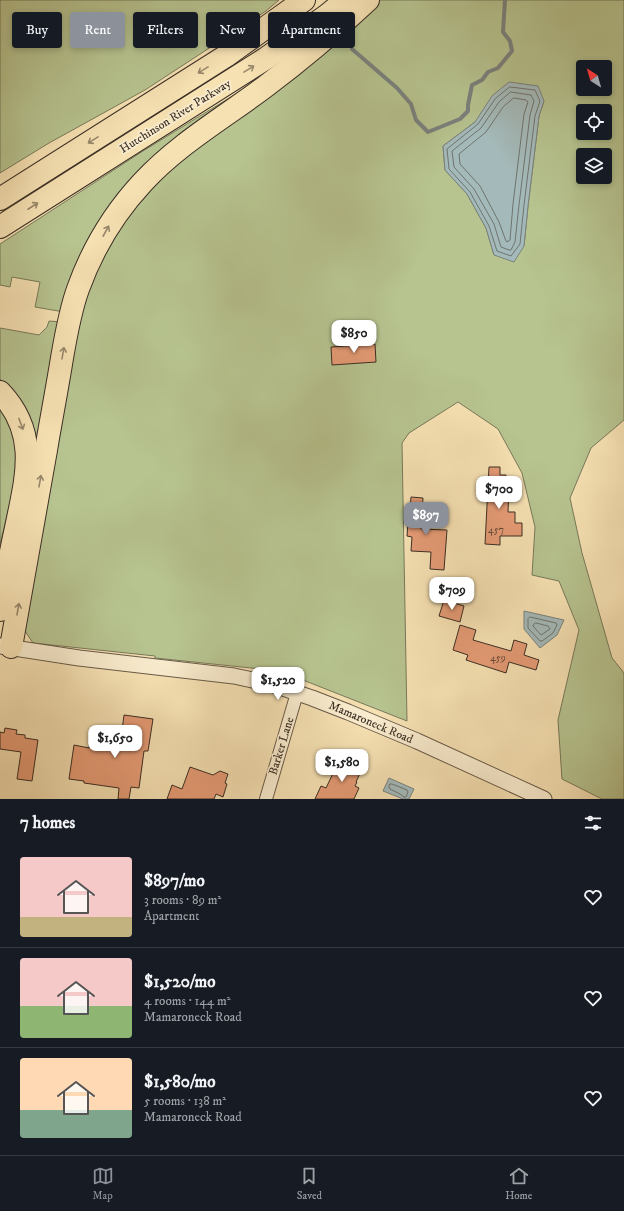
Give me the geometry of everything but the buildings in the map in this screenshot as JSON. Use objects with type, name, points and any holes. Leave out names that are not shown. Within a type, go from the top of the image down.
[{"type":"highway","name":"Hutchinson River Parkway","points":[[0,199],[226,56],[304,0]]},
{"type":"highway","name":"Hutchinson River Parkway","points":[[0,227],[265,59],[316,24],[346,0]]},
{"type":"highway","points":[[6,647],[65,341],[78,290],[92,256],[119,211],[142,182],[180,148],[293,65],[346,21],[368,0]]},
{"type":"highway","points":[[0,192],[36,176]]},
{"type":"highway","points":[[0,392],[10,403],[20,422],[26,442],[27,455],[26,478],[0,610]]},
{"type":"street","name":"Mamaroneck Road","points":[[6,647],[123,664],[234,676],[271,684],[390,729],[544,799]]},
{"type":"street","name":"Barker Lane","points":[[266,799],[298,693]]},
{"type":"green space","points":[[0,0],[279,0],[260,15],[260,12],[206,12],[206,48],[209,48],[145,90],[49,143],[0,173]]},
{"type":"green space","points":[[379,0],[624,0],[624,420],[591,448],[570,498],[582,553],[612,658],[624,673],[624,799],[602,799],[562,779],[558,720],[579,630],[559,581],[532,575],[535,527],[522,473],[498,429],[458,402],[409,433],[402,443],[407,721],[280,671],[33,643],[25,631],[22,615],[74,330],[88,287],[112,236],[139,200],[176,162],[319,48],[355,48],[355,19]],"holes":[[[544,101],[539,116],[524,246],[494,255],[486,228],[467,194],[445,170],[443,146],[475,122]]]},
{"type":"green space","points":[[239,92],[242,96],[179,141],[64,312],[35,307],[40,282],[12,277],[10,287],[0,285],[0,244],[143,151]]},
{"type":"green space","points":[[49,321],[62,322],[41,442],[35,443],[15,393],[0,379],[0,328],[39,335],[47,327]]},
{"type":"green space","points":[[0,403],[15,431],[18,472],[0,544]]},
{"type":"water","points":[[509,82],[538,86],[544,101],[539,116],[524,246],[514,262],[494,255],[486,228],[467,194],[445,170],[443,146],[475,122],[492,96]]},
{"type":"water","points":[[524,611],[564,620],[557,635],[540,648],[524,629]]},
{"type":"water","points":[[389,778],[414,789],[409,799],[403,799],[383,791]]},
{"type":"waterway","points":[[352,49],[397,88],[411,104],[416,120],[428,132],[460,119],[468,111],[472,85],[482,80],[488,72],[498,68],[512,51],[510,41],[503,32],[505,0]]}]
